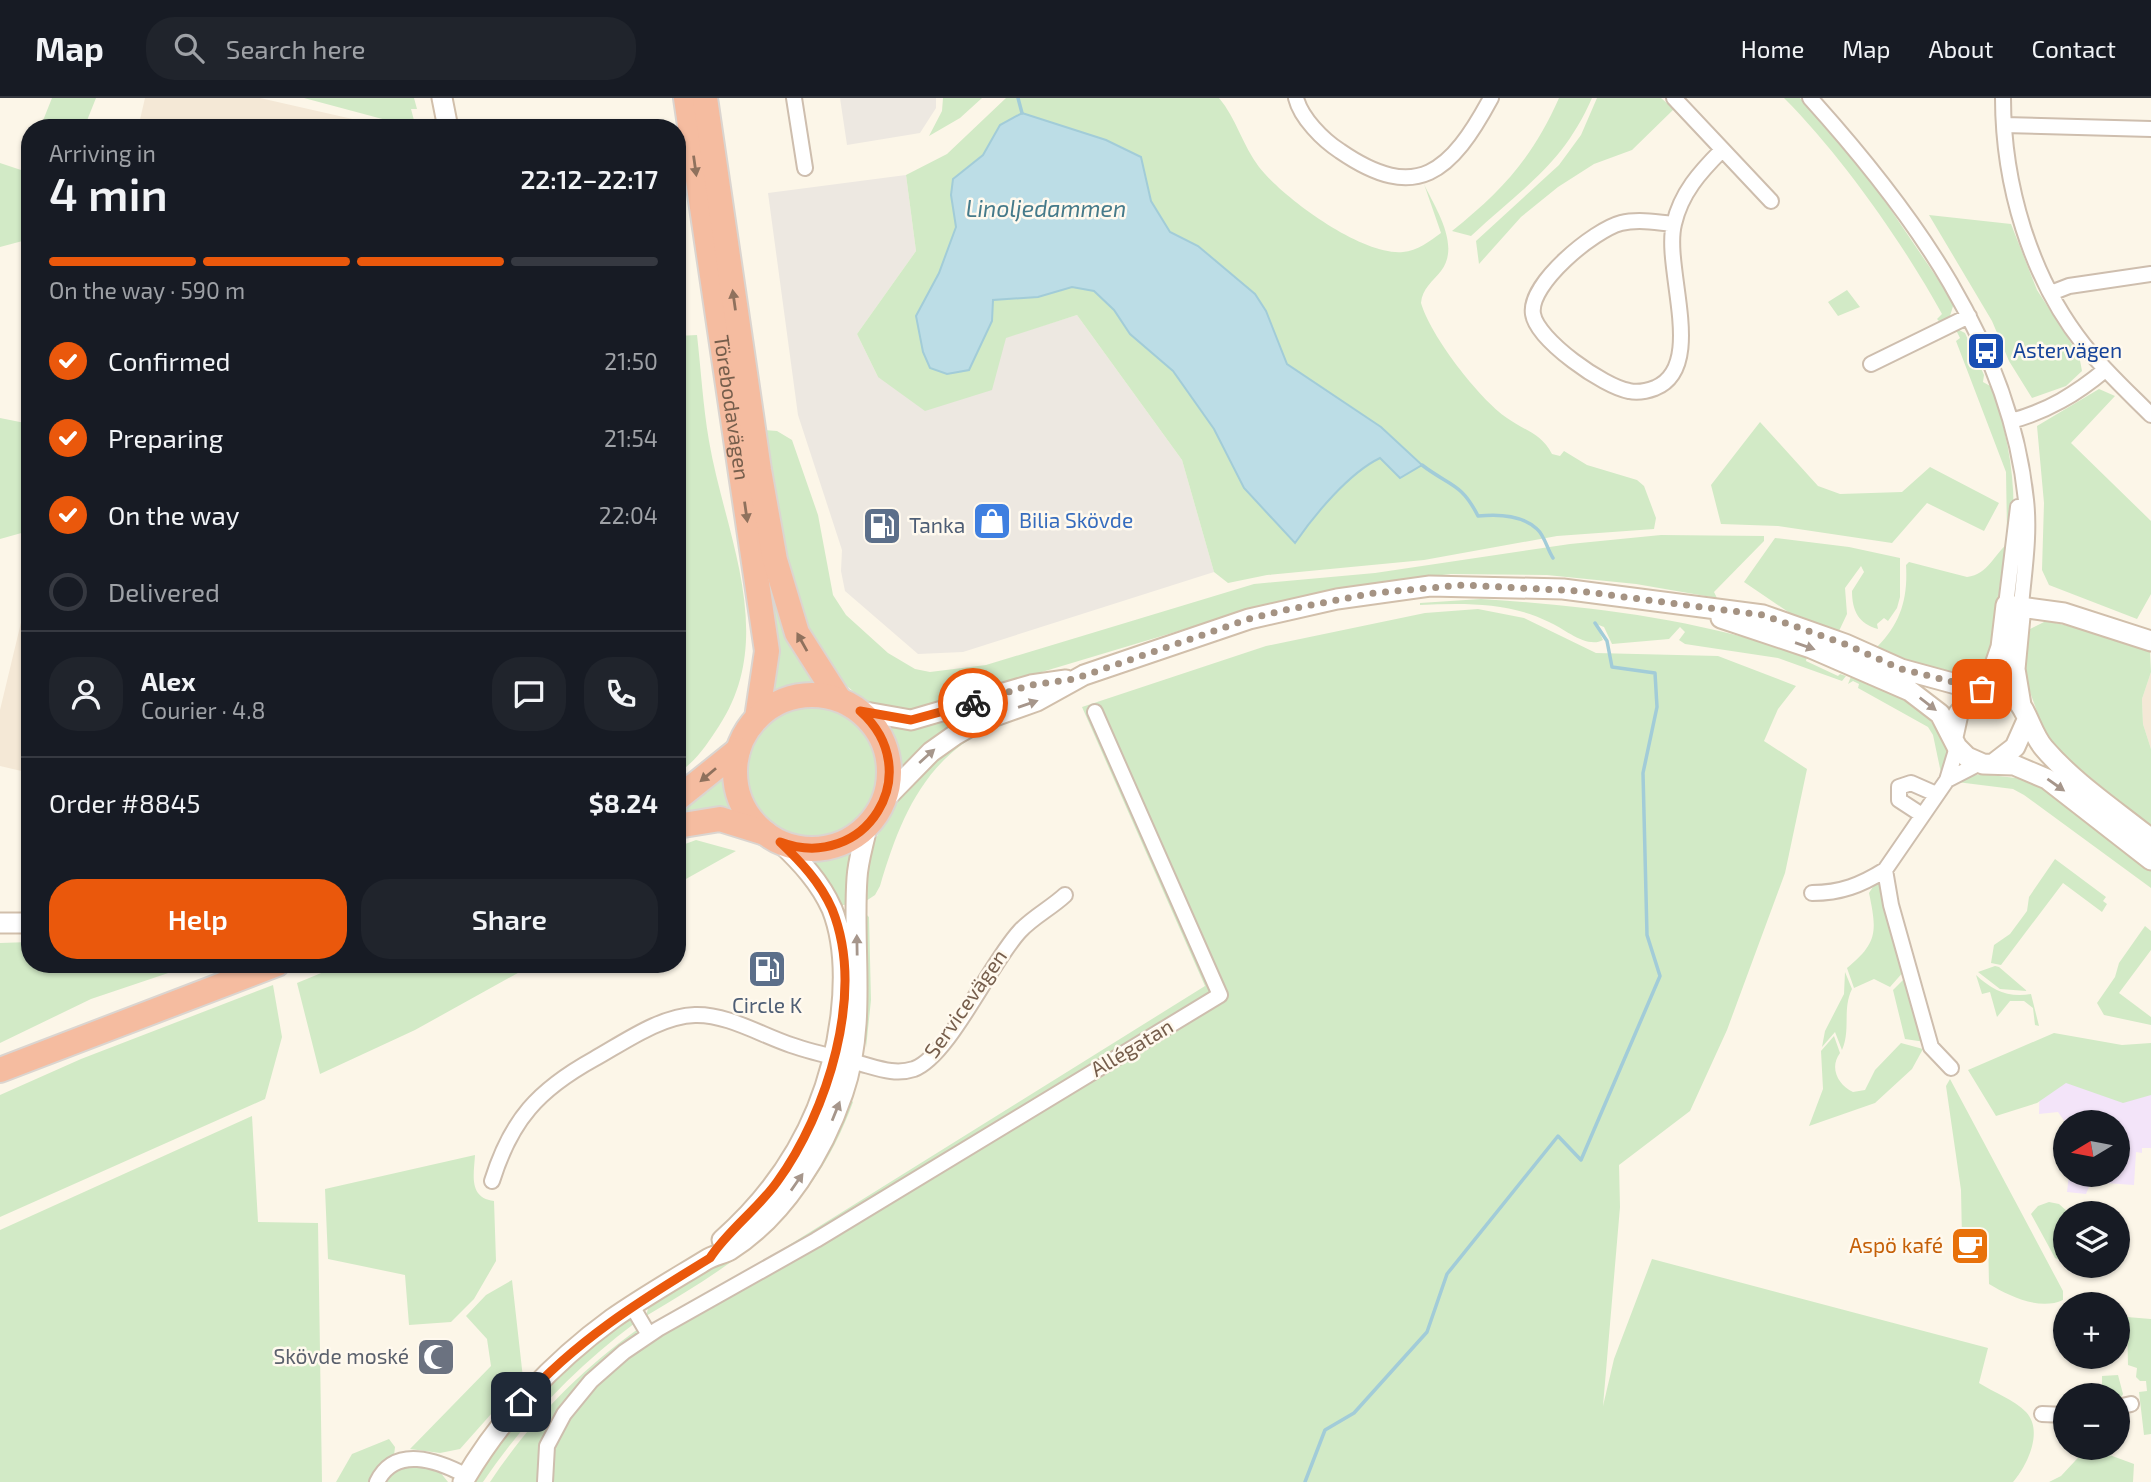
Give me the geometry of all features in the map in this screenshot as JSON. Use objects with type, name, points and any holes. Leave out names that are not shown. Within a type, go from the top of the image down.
[{"type":"highway","name":"Törebodavägen","points":[[686,98],[767,651],[757,718]]},
{"type":"highway","name":"Törebodavägen","points":[[705,98],[759,470],[775,560],[797,633],[850,705]]},
{"type":"highway","points":[[686,792],[738,750],[757,718],[774,704],[795,696],[817,695],[850,705],[879,734],[887,752],[889,771],[884,800],[867,826],[848,840],[826,848],[803,849],[720,819],[686,825]]},
{"type":"highway","points":[[738,750],[734,776],[740,802],[772,838]]},
{"type":"highway","points":[[0,1057],[218,973]]},
{"type":"highway","points":[[0,1070],[253,973]]},
{"type":"main road","points":[[442,98],[446,119]]},
{"type":"main road","points":[[850,705],[911,720],[1031,685],[1074,679],[1249,619],[1337,599],[1405,589],[1463,585],[1563,589],[1690,608],[1763,615],[1845,644],[1901,669],[1982,689],[2003,691],[2024,713]]},
{"type":"main road","points":[[2013,605],[2064,613],[2151,641]]},
{"type":"main road","points":[[1955,742],[1961,709],[1982,689],[2001,647],[2013,605]]},
{"type":"main road","points":[[2013,605],[2015,669],[2024,713],[2033,734],[2056,761],[2151,839]]},
{"type":"main road","points":[[1690,608],[1811,648],[1910,691],[1940,714],[1955,742],[1967,757],[1986,764],[2014,765],[2047,779],[2151,860]]},
{"type":"main road","points":[[884,800],[931,752],[955,735],[987,719],[1037,701],[1074,679]]},
{"type":"main road","points":[[1986,764],[2015,747],[2024,713]]},
{"type":"main road","points":[[842,1059],[858,1015],[857,878],[867,826]]},
{"type":"main road","points":[[465,1479],[531,1391],[576,1347],[632,1306],[710,1258],[729,1250],[746,1237],[790,1193],[814,1158],[829,1127],[843,1093],[843,988],[838,931],[821,887],[799,860],[772,838]]},
{"type":"main road","points":[[0,923],[21,923]]},
{"type":"street","points":[[794,98],[805,168]]},
{"type":"street","points":[[1296,98],[1311,124],[1336,148],[1363,167],[1386,177],[1405,179],[1424,175],[1460,145],[1491,98]]},
{"type":"street","points":[[1674,98],[1771,201]]},
{"type":"street","points":[[1810,98],[1885,188],[1969,316],[1994,369],[2011,421],[2026,499],[2027,536],[2013,605]]},
{"type":"street","points":[[2003,98],[2012,188],[2034,257],[2051,293],[2082,343],[2151,415]]},
{"type":"street","points":[[2004,125],[2151,129]]},
{"type":"street","points":[[1674,224],[1623,223],[1604,229],[1588,239],[1549,278],[1536,293],[1533,303],[1537,325],[1562,351],[1594,376],[1628,391],[1657,387],[1670,378],[1680,358],[1683,342],[1672,268],[1674,224],[1689,188],[1722,150]]},
{"type":"street","points":[[2051,293],[2069,286],[2151,274]]},
{"type":"street","points":[[1871,364],[1969,316]]},
{"type":"street","points":[[2011,421],[2048,409],[2078,393],[2105,370]]},
{"type":"street","name":"Allégatan","points":[[649,1335],[1220,995],[1096,712]]},
{"type":"street","points":[[1812,892],[1842,891],[1862,885],[1885,870],[1947,780],[1955,742]]},
{"type":"street","points":[[1947,780],[1986,764]]},
{"type":"street","points":[[1922,815],[1899,800],[1899,787],[1912,783],[1936,794]]},
{"type":"street","points":[[1885,870],[1891,905],[1931,1047],[1951,1068]]},
{"type":"street","name":"Servicevägen","points":[[492,1181],[498,1162],[531,1103],[548,1087],[649,1029],[677,1017],[710,1016],[842,1059],[895,1072],[924,1064],[948,1038],[981,983],[1020,931],[1065,895]]},
{"type":"street","points":[[545,1482],[547,1446],[564,1414],[592,1381],[649,1335],[632,1306]]},
{"type":"street","points":[[2042,1414],[2053,1414]]},
{"type":"street","points":[[377,1482],[388,1466],[407,1458],[444,1465],[465,1479]]},
{"type":"shaded area","points":[[145,98],[260,98],[352,119],[140,119]]},
{"type":"shaded area","points":[[840,98],[936,98],[936,108],[920,133],[847,145]]},
{"type":"shaded area","points":[[906,175],[916,251],[857,334],[878,377],[1077,315],[1182,460],[1214,572],[963,652],[918,654],[845,591],[841,571],[842,550],[798,415],[768,193]]},
{"type":"shaded area","points":[[21,622],[21,771],[0,766],[0,710]]},
{"type":"shaded area","points":[[2151,672],[2151,749],[2143,724],[2142,699]]},
{"type":"shaded area","points":[[2040,1077],[2151,1083],[2151,1148],[2142,1148],[2142,1153],[2136,1152],[2134,1185],[2130,1185],[2130,1110],[2053,1110],[2053,1113],[2039,1114]]},
{"type":"shaded area","points":[[2068,1187],[2089,1187],[2086,1194],[2067,1192]]},
{"type":"green space","points":[[52,98],[96,98],[88,119],[44,119]]},
{"type":"green space","points":[[304,98],[414,98],[417,109],[411,109],[414,119],[382,119]]},
{"type":"green space","points":[[943,98],[982,98],[960,118],[929,136],[942,111]]},
{"type":"green space","points":[[1006,98],[1219,98],[1253,159],[1270,180],[1304,209],[1367,245],[1386,251],[1403,252],[1423,245],[1441,233],[1424,184],[1444,227],[1448,250],[1441,271],[1426,289],[1421,303],[1434,332],[1483,397],[1507,418],[1538,437],[1552,454],[1560,456],[1564,451],[1587,465],[1637,480],[1644,486],[1656,518],[1654,529],[1557,536],[1424,560],[1267,575],[1228,583],[1214,572],[1182,460],[1077,315],[1006,338],[992,390],[925,411],[878,377],[857,334],[916,251],[906,175],[947,154]],"holes":[[[1021,113],[1140,157],[1151,201],[1170,232],[1198,246],[1266,311],[1287,364],[1381,427],[1380,457],[1345,483],[1295,542],[1244,488],[1214,429],[1173,371],[1130,334],[1114,310],[1094,291],[1072,287],[1038,297],[993,300],[992,321],[923,351],[916,316],[939,273],[956,227],[953,179],[983,155],[1000,125]]]},
{"type":"green space","points":[[1559,98],[1592,98],[1568,141],[1554,159],[1471,236],[1452,231],[1515,172],[1538,138]]},
{"type":"green space","points":[[1597,98],[1661,98],[1674,109],[1632,150],[1594,164],[1558,187],[1521,217],[1479,264],[1476,241],[1559,165],[1581,135]]},
{"type":"green space","points":[[1784,98],[1800,98],[1874,185],[1954,303],[1950,316],[1940,322],[1937,319],[1942,314],[1890,229],[1849,173]]},
{"type":"green space","points":[[0,163],[21,170],[21,241],[0,247]]},
{"type":"green space","points":[[1929,215],[2011,224],[2037,290],[2079,355],[2082,371],[2066,386],[2032,398],[2009,361],[1992,321]]},
{"type":"green space","points":[[1847,290],[1860,307],[1838,316],[1828,302]]},
{"type":"green space","points":[[1955,328],[1965,333],[1984,375],[1983,382],[1992,387],[2002,421],[2009,455],[2014,507],[2013,525],[2007,531],[2006,472],[1956,341],[1960,338]]},
{"type":"green space","points":[[697,335],[709,441],[735,549],[746,621],[745,657],[736,692],[719,726],[686,767],[686,336]]},
{"type":"green space","points":[[2099,389],[2115,396],[2071,443],[2151,521],[2151,594],[2137,619],[2049,585],[2042,570],[2044,503],[2037,426]]},
{"type":"green space","points":[[0,418],[21,422],[21,533],[0,539]]},
{"type":"green space","points":[[1760,422],[1818,486],[1840,494],[1902,492],[1930,467],[1999,503],[1984,531],[1927,503],[1892,543],[1778,526],[1721,524],[1711,485]]},
{"type":"green space","points":[[764,430],[777,431],[792,440],[818,515],[833,595],[846,615],[888,653],[915,669],[930,672],[986,665],[1254,584],[1375,573],[1570,544],[1661,535],[1764,536],[1764,541],[1714,592],[1717,598],[1636,584],[1547,575],[1451,574],[1397,580],[1242,612],[908,712],[879,707],[864,700],[833,675],[811,644],[787,567]]},
{"type":"green space","points":[[1775,538],[1849,547],[1900,558],[1900,597],[1897,608],[1888,621],[1884,618],[1877,624],[1878,629],[1861,620],[1853,605],[1852,591],[1864,572],[1861,566],[1845,588],[1847,614],[1839,631],[1803,622],[1744,582]]},
{"type":"green space","points":[[2010,541],[2002,569],[1991,654],[1975,674],[1960,677],[1909,664],[1877,647],[1892,629],[1901,609],[1906,588],[1906,565],[1909,562],[1967,577],[1986,568]]},
{"type":"green space","points":[[770,582],[781,623],[820,691],[795,692],[770,701],[765,583]]},
{"type":"green space","points":[[1481,599],[1564,606],[1687,624],[1807,656],[1806,661],[1838,676],[1846,676],[1842,681],[1778,658],[1685,644],[1679,640],[1685,632],[1680,627],[1669,639],[1612,644],[1604,627],[1596,624],[1603,640],[1590,642],[1534,615],[1502,607],[1470,604],[1420,605]]},
{"type":"green space","points":[[1478,609],[1524,618],[1596,653],[1718,656],[1796,686],[1778,709],[1764,741],[1807,769],[1785,873],[1727,1030],[1690,1111],[1619,1165],[1620,1207],[1603,1406],[1614,1359],[1652,1259],[1988,1348],[1979,1383],[2026,1412],[2034,1429],[2032,1448],[2013,1482],[549,1482],[550,1454],[564,1421],[586,1393],[650,1341],[783,1262],[778,1252],[1205,986],[1082,707],[1266,646],[1425,613]]},
{"type":"green space","points":[[2046,621],[2093,631],[2150,651],[2151,672],[2142,699],[2143,724],[2151,749],[2151,831],[2078,772],[2046,737],[2024,675],[2028,630]]},
{"type":"green space","points":[[1852,674],[1897,694],[1921,710],[1931,721],[1948,751],[1941,773],[1933,735],[1928,727],[1858,688],[1859,684],[1853,681],[1848,684]]},
{"type":"green space","points":[[1013,698],[892,780],[890,753],[882,725],[912,728]]},
{"type":"green space","points":[[811,701],[838,707],[861,722],[876,745],[882,772],[876,799],[861,822],[838,837],[811,843],[784,837],[761,822],[746,799],[740,772],[746,745],[761,722],[784,707]]},
{"type":"green space","points":[[983,728],[984,731],[963,744],[929,777],[905,817],[880,886],[875,895],[863,903],[869,849],[906,789],[939,754]]},
{"type":"green space","points":[[729,764],[731,789],[740,813],[686,817],[686,799]]},
{"type":"green space","points":[[1981,774],[2016,778],[2045,788],[2151,870],[2151,888],[2024,795],[2013,789],[1957,782],[1962,778]]},
{"type":"green space","points":[[696,840],[736,851],[686,879],[686,844]]},
{"type":"green space","points":[[855,841],[852,904],[835,906],[805,854],[828,852]]},
{"type":"green space","points":[[2055,859],[2106,897],[2103,901],[2107,904],[2102,912],[2063,883],[2001,965],[1991,963],[1994,945],[2010,934],[2027,911],[2029,897]]},
{"type":"green space","points":[[1876,882],[1881,882],[1905,970],[1890,987],[1874,979],[1854,988],[1847,968],[1865,951],[1873,935],[1869,893]]},
{"type":"green space","points":[[863,912],[869,917],[871,1000],[866,1048]]},
{"type":"green space","points":[[2145,926],[2151,931],[2151,950],[2119,993],[2151,1017],[2151,1025],[2104,1015],[2097,1003],[2115,977],[2119,963]]},
{"type":"green space","points":[[21,942],[21,973],[168,973],[91,999],[0,1043],[0,943]]},
{"type":"green space","points":[[1995,966],[2027,991],[2000,989],[1978,972]]},
{"type":"green space","points":[[1845,972],[1852,989],[1847,1004],[1845,1042],[1842,1050],[1835,1032],[1822,1047],[1825,1031],[1844,994]]},
{"type":"green space","points":[[321,973],[518,973],[415,1030],[320,1074],[297,983]]},
{"type":"green space","points":[[1976,975],[2001,992],[2031,994],[2039,1026],[2035,1025],[2033,1008],[2024,1001],[2010,1001],[1997,1017],[1990,992],[1982,994]]},
{"type":"green space","points":[[1907,976],[1925,1042],[1905,1039],[1893,990]]},
{"type":"green space","points":[[273,985],[282,1037],[265,1099],[0,1217],[0,1095],[81,1059]]},
{"type":"green space","points":[[2054,1033],[2122,1045],[2151,1043],[2151,1095],[2123,1103],[2066,1083],[2037,1103],[1996,1116],[1968,1070]]},
{"type":"green space","points":[[1834,1036],[1840,1053],[1835,1064],[1837,1076],[1843,1085],[1853,1092],[1865,1090],[1875,1070],[1901,1043],[1923,1049],[1912,1069],[1875,1103],[1809,1126],[1823,1089],[1821,1051]]},
{"type":"green space","points":[[1950,1079],[2053,1272],[2053,1278],[2056,1278],[2063,1291],[2053,1292],[2053,1303],[2025,1301],[1989,1284],[1988,1235],[1965,1234],[1962,1239],[1961,1190],[1946,1086]]},
{"type":"green space","points":[[848,1097],[853,1102],[836,1141],[817,1175],[795,1204],[744,1252],[646,1316],[649,1305],[714,1266]]},
{"type":"green space","points":[[252,1116],[258,1222],[318,1223],[322,1482],[0,1482],[0,1230]]},
{"type":"green space","points":[[475,1155],[476,1190],[486,1199],[494,1201],[496,1261],[474,1299],[451,1322],[409,1325],[405,1275],[328,1259],[325,1189]]},
{"type":"green space","points":[[2053,1203],[2053,1254],[2031,1214],[2038,1206]]},
{"type":"green space","points":[[512,1280],[523,1378],[460,1449],[440,1453],[410,1449],[491,1366],[487,1339],[466,1316],[486,1295]]},
{"type":"green space","points":[[2130,1317],[2151,1319],[2151,1434],[2144,1435],[2139,1392],[2147,1391],[2146,1381],[2140,1381],[2136,1377],[2137,1368],[2130,1366]]},
{"type":"green space","points":[[624,1321],[635,1323],[592,1358],[552,1396],[516,1437],[483,1482],[473,1482],[504,1436],[541,1394],[602,1339]]},
{"type":"green space","points":[[638,1329],[638,1335],[564,1409],[542,1482],[490,1482],[522,1438],[557,1399],[595,1362]]},
{"type":"green space","points":[[2118,1375],[2120,1383],[2102,1383],[2102,1376]]},
{"type":"green space","points":[[389,1439],[395,1447],[394,1456],[377,1468],[371,1482],[336,1482],[352,1454]]},
{"type":"green space","points":[[2076,1460],[2123,1460],[2134,1464],[2133,1482],[2049,1482],[2061,1476]]},
{"type":"green space","points":[[415,1465],[440,1472],[448,1482],[383,1482],[395,1467]]},
{"type":"water","name":"Linoljedammen","points":[[1022,113],[1106,140],[1141,157],[1151,201],[1170,232],[1198,246],[1255,294],[1266,311],[1287,364],[1381,427],[1422,465],[1400,478],[1380,458],[1368,465],[1333,495],[1295,543],[1244,488],[1214,429],[1173,371],[1130,334],[1114,310],[1094,291],[1072,287],[1038,297],[993,300],[992,321],[969,370],[947,374],[930,368],[923,352],[916,316],[939,273],[956,227],[951,195],[953,179],[983,155],[1000,125]]},
{"type":"waterway","points":[[1018,98],[1022,113]]},
{"type":"waterway","points":[[1422,465],[1460,490],[1478,516],[1509,516],[1531,524],[1542,535],[1553,558]]},
{"type":"waterway","points":[[1305,1482],[1325,1430],[1354,1413],[1427,1332],[1447,1274],[1558,1136],[1581,1160],[1660,976],[1647,935],[1643,773],[1657,707],[1655,673],[1612,667],[1607,641],[1595,623]]},
{"type":"way so far","points":[[973,703],[1031,685],[1074,679],[1249,619],[1285,610],[1374,593],[1463,585],[1563,589],[1690,608],[1763,615],[1845,644],[1901,669],[1982,689]]},
{"type":"place","name":"Astervägen","points":[[1986,351]]},
{"type":"place","name":"Bilia Skövde","points":[[992,521]]},
{"type":"place","name":"Tanka","points":[[882,526]]},
{"type":"place","name":"Circle K","points":[[767,969]]},
{"type":"place","name":"Aspö kafé","points":[[1970,1246]]},
{"type":"place","name":"Skövde moské","points":[[436,1357]]},
{"type":"route","points":[[521,1402],[563,1359],[596,1331],[710,1258],[720,1242],[759,1205],[792,1160],[810,1128],[826,1087],[839,1027],[844,975],[838,931],[821,887],[780,842],[803,849],[838,845],[858,834],[874,818],[887,791],[889,761],[884,743],[874,725],[860,711],[911,720],[973,703]]}]
